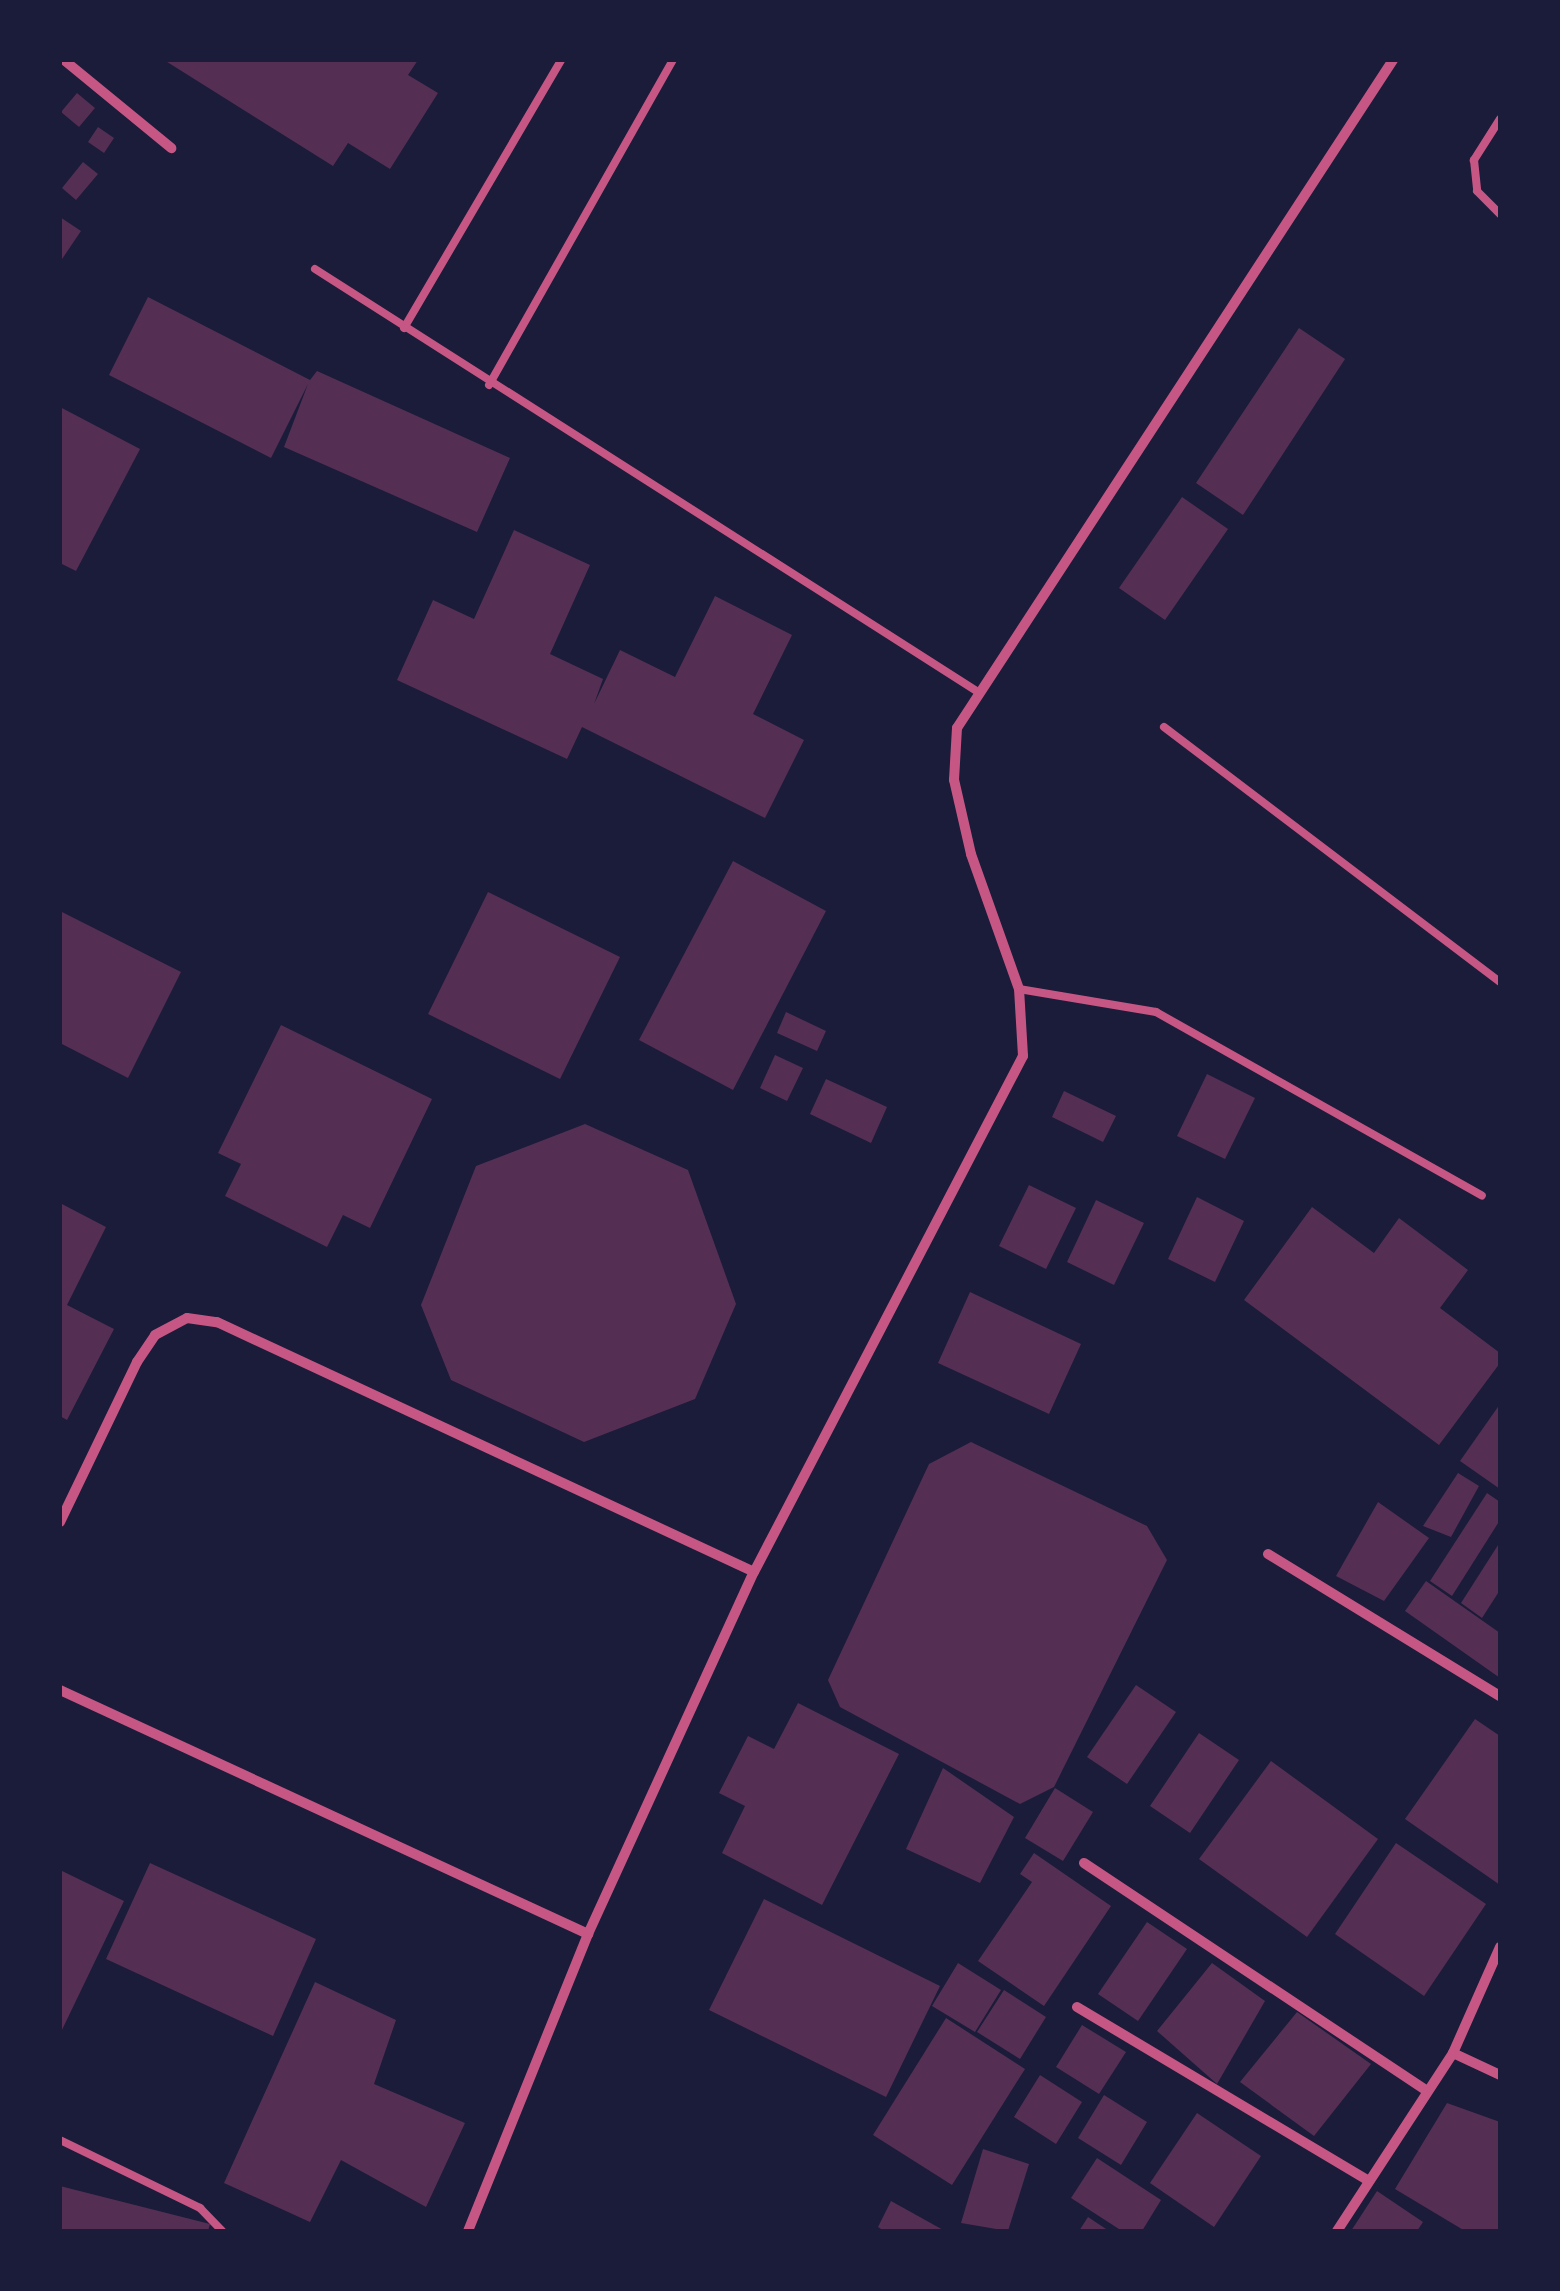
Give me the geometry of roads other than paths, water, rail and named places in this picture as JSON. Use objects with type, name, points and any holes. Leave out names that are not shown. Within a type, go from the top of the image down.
[{"type":"street","points":[[64,60],[171,148]]},
{"type":"street","points":[[468,2231],[588,1934],[754,1572],[1023,1056],[1019,989],[971,854],[954,780],[956,728],[976,690],[1393,60]]},
{"type":"street","points":[[60,1522],[137,1362],[155,1335],[187,1318],[217,1322],[754,1572]]},
{"type":"street","points":[[1268,1554],[1500,1696]]},
{"type":"street","points":[[60,1690],[588,1934]]},
{"type":"street","points":[[1084,1864],[1427,2091]]},
{"type":"street","points":[[1337,2231],[1453,2053],[1500,1947]]},
{"type":"street","points":[[1077,2008],[1368,2180]]},
{"type":"street","points":[[1453,2053],[1500,2076]]},
{"type":"lane","points":[[404,328],[561,60]]},
{"type":"lane","points":[[489,384],[674,60]]},
{"type":"lane","points":[[1500,119],[1474,160],[1476,192],[1500,214]]},
{"type":"lane","points":[[315,269],[489,384],[976,690]]},
{"type":"lane","points":[[1164,727],[1500,982]]},
{"type":"lane","points":[[1019,989],[1156,1012],[1482,1196]]},
{"type":"lane","points":[[60,2140],[200,2208],[222,2231]]}]
